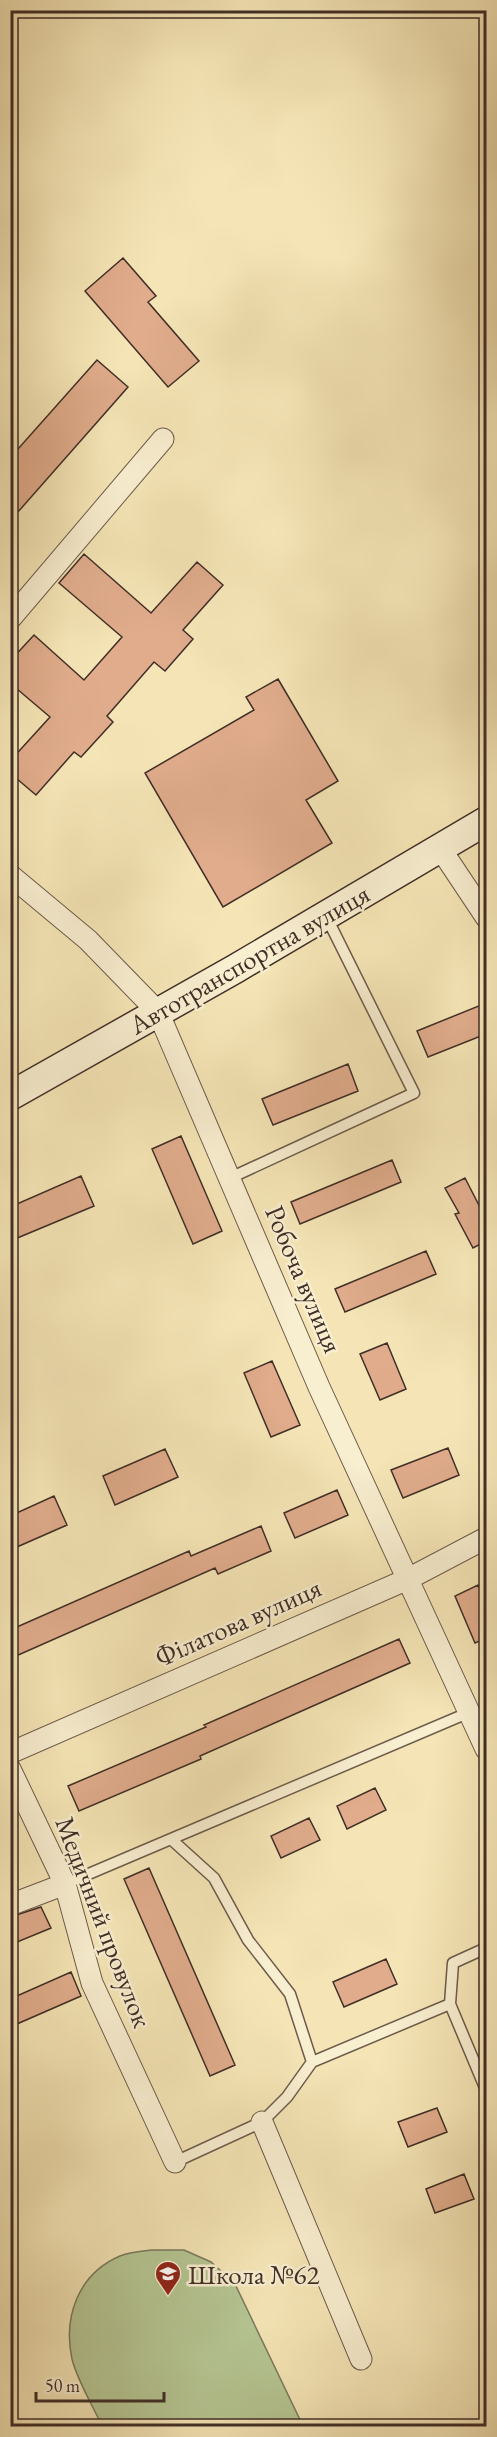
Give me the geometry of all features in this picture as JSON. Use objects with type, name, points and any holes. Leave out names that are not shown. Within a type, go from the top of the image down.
[{"type":"main road","name":"Автотранспортна вулиця","points":[[10,1096],[326,916],[486,821]]},
{"type":"street","points":[[10,619],[163,439]]},
{"type":"street","points":[[440,848],[486,917]]},
{"type":"street","name":"Робоча вулиця","points":[[10,875],[88,940],[158,1012],[319,1387],[486,1749]]},
{"type":"street","name":"Філатова вулиця","points":[[10,1753],[408,1579],[486,1538]]},
{"type":"street","name":"Медичний провулок","points":[[10,1769],[65,1884],[92,1983],[175,2162]]},
{"type":"street","points":[[10,1905],[65,1884]]},
{"type":"street","points":[[262,2122],[361,2359]]},
{"type":"lane","points":[[230,1178],[414,1093],[326,916]]},
{"type":"lane","points":[[65,1884],[470,1712]]},
{"type":"lane","points":[[172,1840],[214,1878],[248,1940],[290,1995],[312,2062]]},
{"type":"lane","points":[[486,1948],[453,1963],[450,2004],[486,2090]]},
{"type":"lane","points":[[175,2162],[262,2122],[287,2097],[312,2062],[450,2004]]},
{"type":"green space","points":[[151,2250],[184,2250],[211,2262],[235,2284],[303,2426],[102,2426],[74,2367],[70,2343],[72,2313],[84,2285],[106,2264],[124,2255]]},
{"type":"building","points":[[123,258],[156,296],[148,302],[199,361],[168,387],[85,291]]},
{"type":"building","points":[[97,360],[128,387],[10,521],[10,458]]},
{"type":"building","points":[[84,554],[151,613],[197,562],[223,585],[183,630],[193,639],[165,671],[154,662],[107,716],[113,722],[81,757],[74,752],[36,795],[10,773],[10,761],[50,717],[10,683],[10,661],[34,635],[84,680],[122,637],[59,583]]},
{"type":"building","points":[[278,679],[338,781],[306,800],[332,843],[223,907],[145,773],[254,710],[246,697]]},
{"type":"building","points":[[486,1003],[486,1034],[428,1057],[417,1031]]},
{"type":"building","points":[[348,1064],[358,1091],[273,1125],[262,1099]]},
{"type":"building","points":[[181,1136],[222,1231],[193,1244],[152,1149]]},
{"type":"building","points":[[392,1160],[401,1182],[300,1224],[291,1202]]},
{"type":"building","points":[[81,1176],[94,1206],[10,1241],[10,1207]]},
{"type":"building","points":[[465,1178],[486,1219],[486,1241],[473,1248],[455,1214],[459,1213],[445,1188]]},
{"type":"building","points":[[426,1251],[436,1274],[345,1312],[335,1289]]},
{"type":"building","points":[[387,1343],[406,1389],[380,1400],[360,1354]]},
{"type":"building","points":[[272,1361],[300,1425],[271,1437],[244,1373]]},
{"type":"building","points":[[448,1448],[459,1475],[403,1498],[391,1470]]},
{"type":"building","points":[[165,1449],[178,1477],[115,1505],[103,1476]]},
{"type":"building","points":[[337,1490],[348,1515],[295,1538],[284,1513]]},
{"type":"building","points":[[54,1496],[67,1525],[10,1550],[10,1516]]},
{"type":"building","points":[[261,1526],[271,1551],[218,1574],[215,1568],[16,1656],[10,1644],[10,1630],[189,1551],[191,1556]]},
{"type":"building","points":[[478,1585],[486,1604],[486,1638],[475,1643],[455,1596]]},
{"type":"building","points":[[399,1639],[410,1663],[200,1756],[201,1759],[79,1811],[68,1786],[206,1727],[204,1725]]},
{"type":"building","points":[[375,1788],[386,1810],[347,1829],[337,1806]]},
{"type":"building","points":[[309,1818],[320,1840],[281,1858],[271,1836]]},
{"type":"building","points":[[149,1868],[235,2065],[210,2076],[124,1879]]},
{"type":"building","points":[[41,1907],[51,1928],[10,1945],[10,1917]]},
{"type":"building","points":[[386,1959],[397,1984],[344,2007],[333,1982]]},
{"type":"building","points":[[71,1972],[81,1996],[10,2027],[10,1999]]},
{"type":"building","points":[[437,2108],[447,2132],[408,2147],[398,2122]]},
{"type":"building","points":[[464,2174],[474,2199],[435,2213],[426,2189]]},
{"type":"place","name":"Школа №62","points":[[168,2297]]}]
